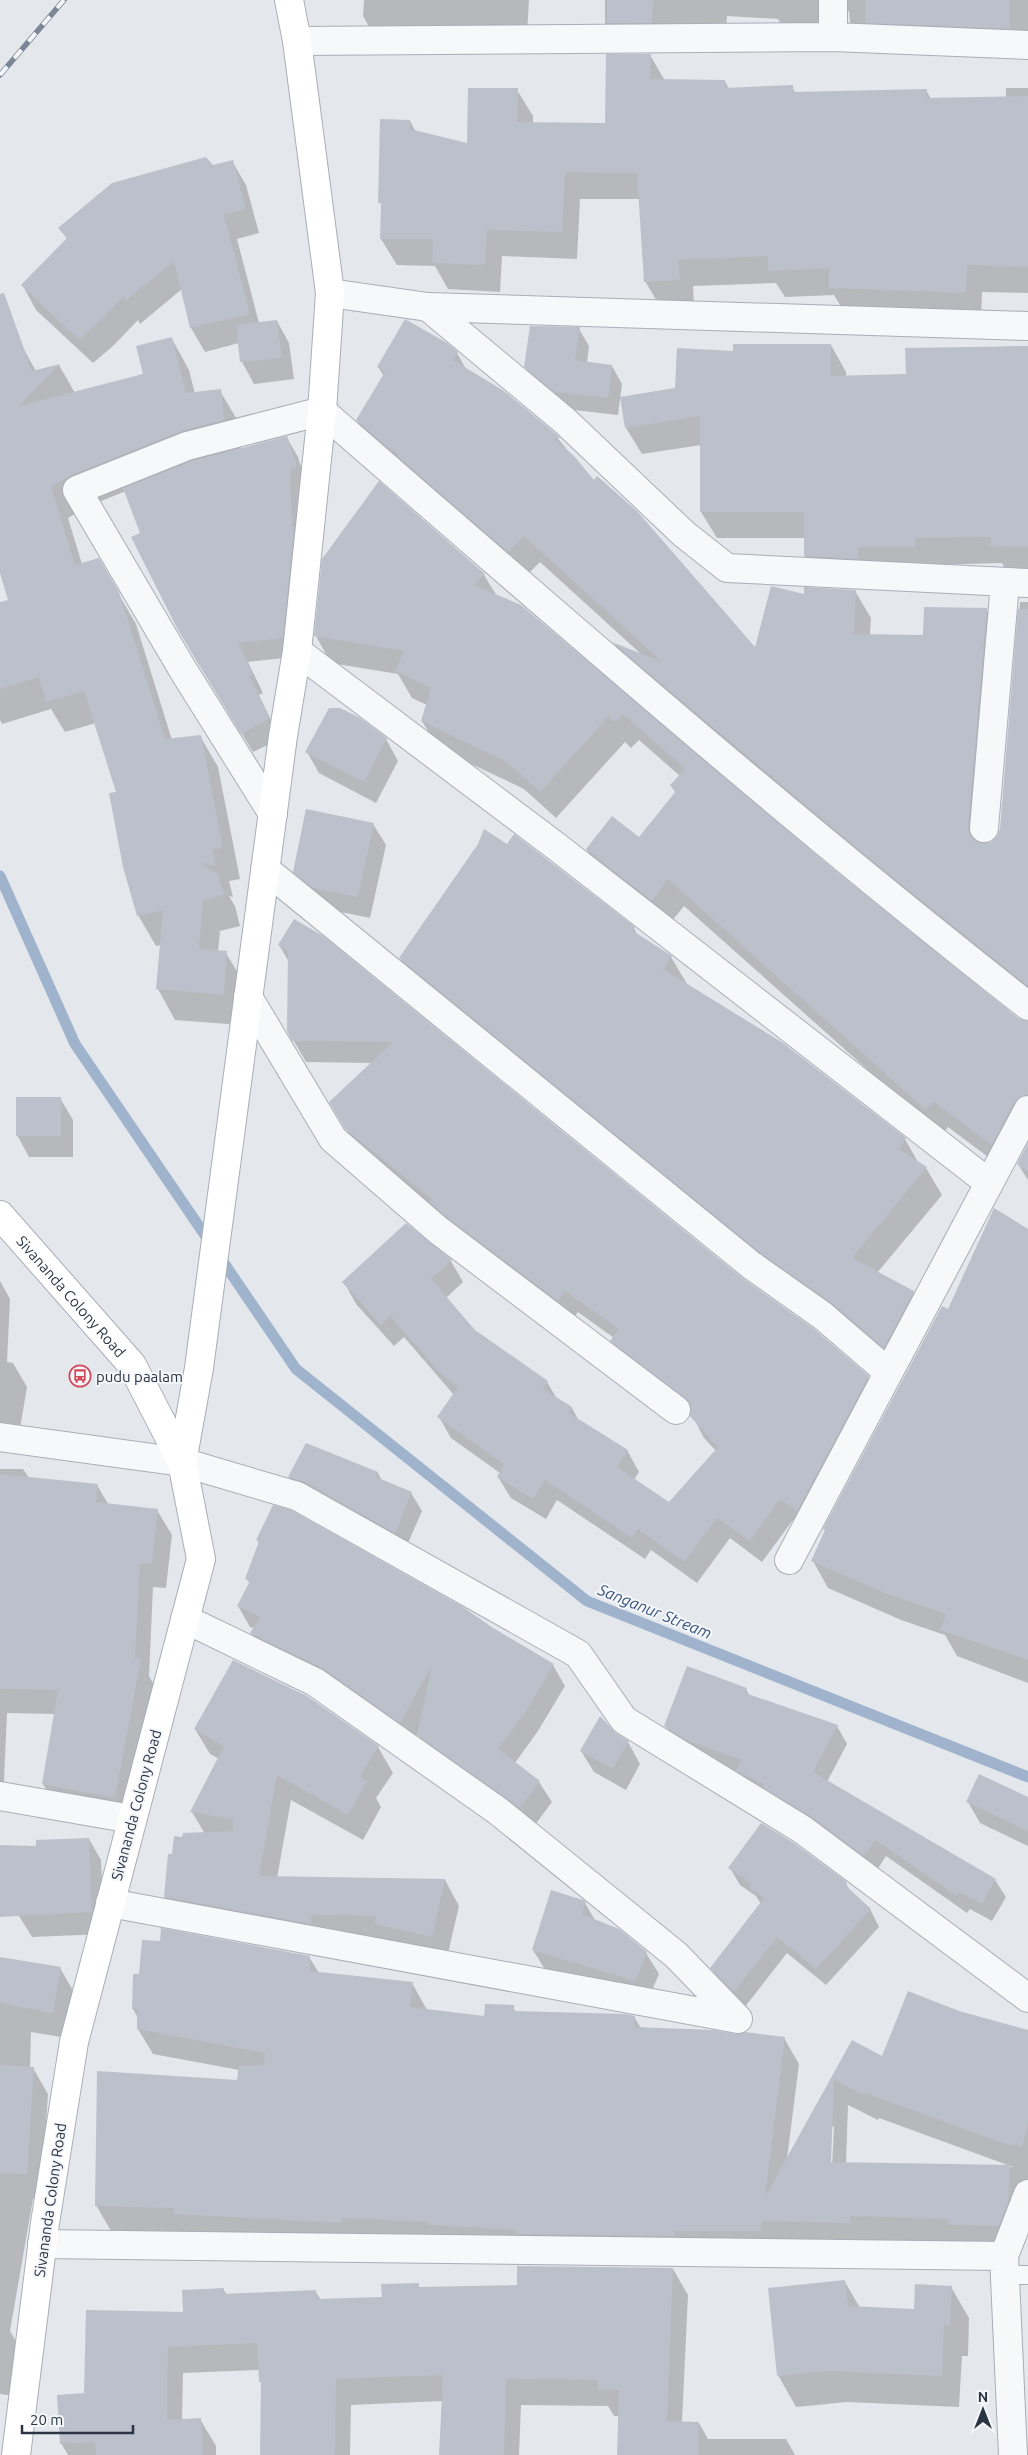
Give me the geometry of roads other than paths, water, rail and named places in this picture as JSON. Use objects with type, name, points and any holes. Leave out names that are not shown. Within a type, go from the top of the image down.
[{"type":"street","points":[[182,1462],[199,1368],[272,814],[297,651],[322,411],[330,293],[297,40],[289,0]]},
{"type":"street","points":[[832,0],[832,37]]},
{"type":"street","points":[[297,40],[832,37],[1028,45]]},
{"type":"street","points":[[330,293],[428,307],[1028,326]]},
{"type":"street","points":[[428,307],[565,421],[684,534],[727,568],[1016,583],[984,828]]},
{"type":"street","points":[[272,814],[183,670],[77,490],[187,446],[322,411]]},
{"type":"street","points":[[322,411],[576,632],[934,932],[1028,1006]]},
{"type":"street","points":[[297,651],[557,847],[988,1183]]},
{"type":"street","points":[[265,869],[751,1265],[823,1316],[888,1372]]},
{"type":"street","points":[[248,997],[333,1139],[438,1230],[676,1410]]},
{"type":"street","points":[[789,1560],[1028,1110]]},
{"type":"street","name":"Sivananda Colony Road","points":[[0,1215],[132,1365],[182,1462],[201,1559],[74,2042],[42,2244],[16,2455]]},
{"type":"street","points":[[0,1437],[182,1462],[297,1496],[578,1654],[624,1720],[804,1830],[1028,1998]]},
{"type":"street","points":[[110,1903],[738,2020],[676,1955],[498,1811],[315,1682],[185,1619]]},
{"type":"street","points":[[0,1796],[132,1819]]},
{"type":"street","points":[[1013,2455],[1012,2269],[1028,2194]]},
{"type":"street","points":[[42,2244],[1012,2269]]},
{"type":"waterway","name":"Sanganur Stream","points":[[0,876],[75,1044],[296,1369],[587,1601],[1028,1777]]},
{"type":"railway","points":[[0,75],[64,0]]},
{"type":"place","name":"pudu paalam","points":[[80,1376]]}]
